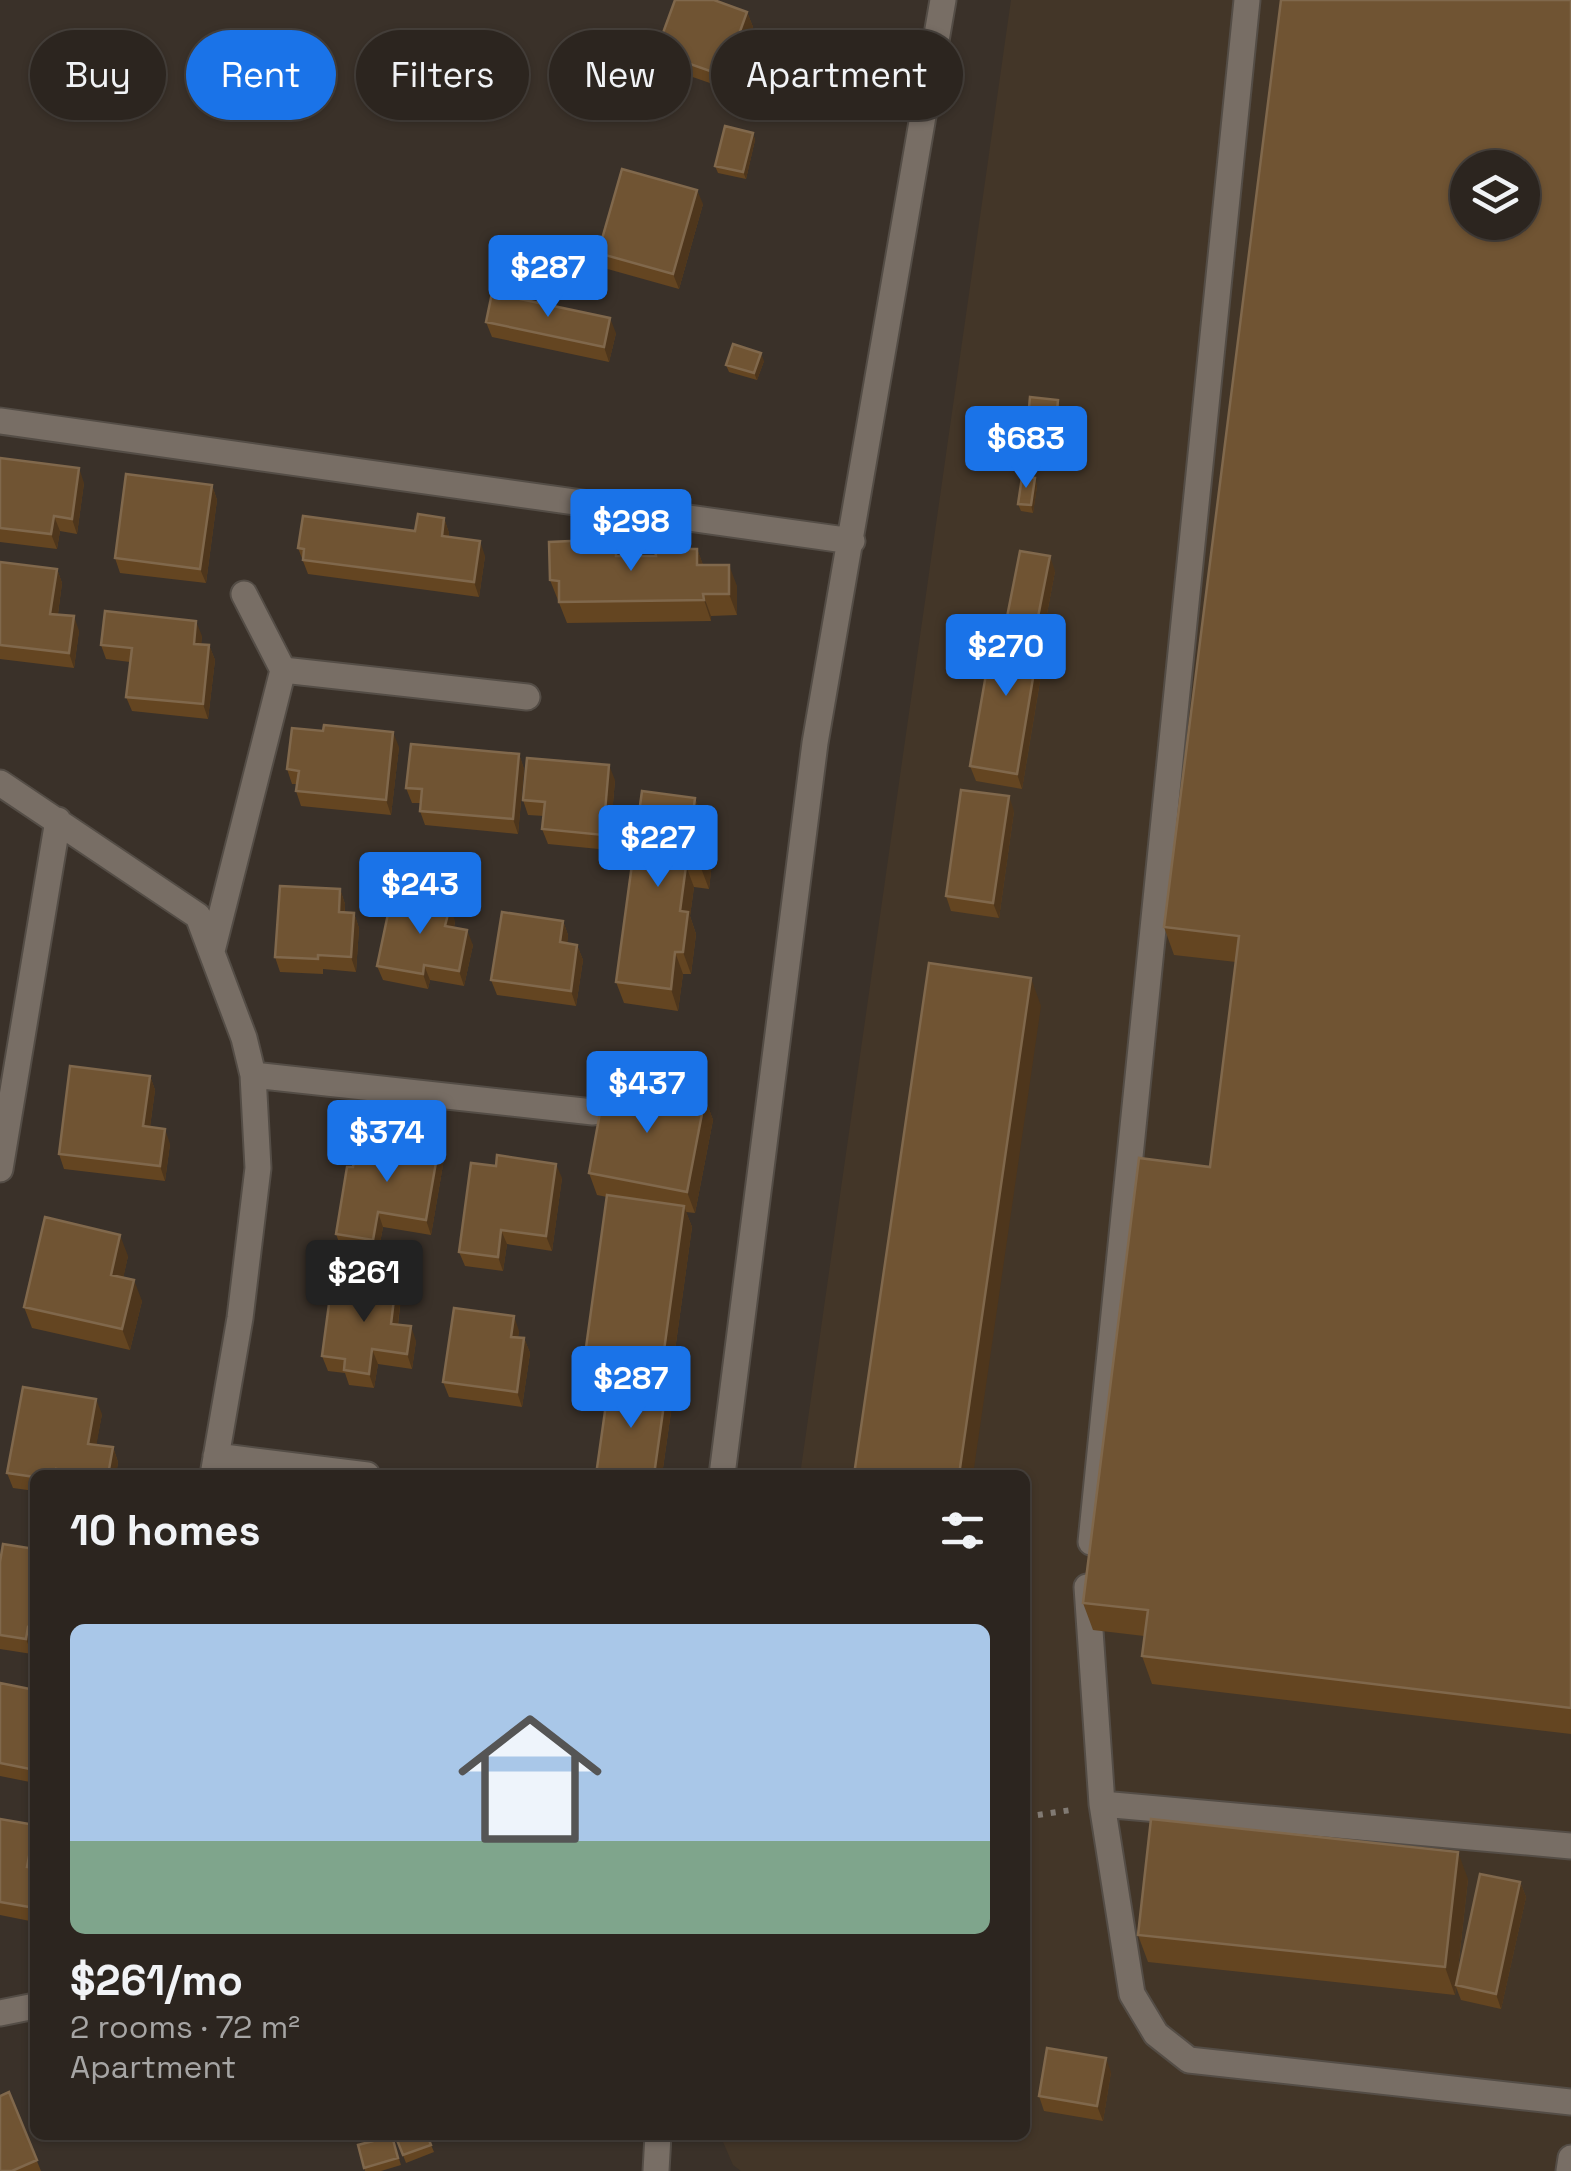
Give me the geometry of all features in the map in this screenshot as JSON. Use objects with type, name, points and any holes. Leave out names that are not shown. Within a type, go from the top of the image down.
[{"type":"street","points":[[723,1470],[816,742],[942,0]]},
{"type":"street","points":[[1247,0],[1086,1589],[1102,1804],[1132,1994],[1156,2034],[1189,2060],[1571,2102]]},
{"type":"street","points":[[0,420],[852,541]]},
{"type":"street","points":[[212,951],[283,670],[244,594]]},
{"type":"street","points":[[283,670],[527,697]]},
{"type":"street","points":[[0,783],[198,916],[244,1038],[253,1075],[258,1168],[240,1318],[215,1466],[283,1470]]},
{"type":"street","points":[[0,1170],[58,820]]},
{"type":"street","points":[[253,1075],[593,1112]]},
{"type":"street","points":[[1102,1804],[1571,1846]]},
{"type":"street","points":[[0,2013],[30,2007]]},
{"type":"street","points":[[656,2171],[658,2140]]},
{"type":"street","points":[[1569,2171],[1571,2158]]},
{"type":"path","points":[[1030,1816],[1102,1804]]},
{"type":"shaded area","points":[[1011,0],[1571,0],[1571,2171],[741,2171],[733,2165],[722,2140],[1030,2140],[1030,1470],[801,1470]]},
{"type":"building","points":[[675,0],[714,0],[747,12],[741,30],[711,30],[711,71],[691,64],[691,30],[664,30]]},
{"type":"building","points":[[1281,0],[1571,0],[1571,1708],[1142,1656],[1148,1610],[1083,1603],[1139,1158],[1210,1167],[1239,936],[1164,927]]},
{"type":"building","points":[[725,126],[753,133],[743,172],[715,166]]},
{"type":"building","points":[[622,169],[697,190],[673,274],[598,253]]},
{"type":"building","points":[[492,293],[610,318],[604,347],[486,322]]},
{"type":"building","points":[[733,344],[761,353],[754,373],[726,365]]},
{"type":"building","points":[[1030,397],[1058,400],[1056,423],[1028,419]]},
{"type":"building","points":[[1026,424],[1055,425],[1055,449],[1025,448]]},
{"type":"building","points":[[0,458],[79,468],[72,519],[54,516],[51,534],[0,528]]},
{"type":"building","points":[[126,474],[212,485],[200,569],[115,558]]},
{"type":"building","points":[[1022,477],[1035,478],[1031,505],[1018,504]]},
{"type":"building","points":[[418,514],[444,518],[442,536],[480,541],[474,582],[303,560],[304,549],[298,548],[303,516],[415,531]]},
{"type":"building","points":[[616,539],[616,556],[656,556],[655,549],[697,549],[697,565],[729,565],[729,594],[703,594],[704,600],[559,602],[559,581],[550,580],[549,542]]},
{"type":"building","points":[[1020,551],[1050,556],[1037,622],[1007,617]]},
{"type":"building","points":[[0,562],[57,569],[50,614],[74,616],[69,653],[0,645]]},
{"type":"building","points":[[105,611],[196,621],[194,644],[209,645],[203,704],[126,697],[132,648],[101,645]]},
{"type":"building","points":[[995,623],[1041,630],[1017,774],[970,766]]},
{"type":"building","points":[[324,725],[393,732],[386,800],[296,791],[299,771],[287,769],[292,728],[323,731]]},
{"type":"building","points":[[411,744],[519,754],[513,819],[420,811],[422,789],[406,788]]},
{"type":"building","points":[[527,758],[609,765],[603,835],[542,829],[545,802],[523,800]]},
{"type":"building","points":[[961,790],[1009,796],[993,903],[946,896]]},
{"type":"building","points":[[642,791],[695,798],[691,831],[706,833],[701,868],[686,866],[680,911],[688,912],[683,952],[675,952],[671,989],[616,982]]},
{"type":"building","points":[[280,886],[340,889],[339,912],[354,913],[351,957],[275,957]]},
{"type":"building","points":[[392,895],[450,906],[445,926],[467,930],[459,971],[424,965],[423,974],[377,966]]},
{"type":"building","points":[[502,912],[563,921],[560,942],[577,945],[571,991],[491,980]]},
{"type":"building","points":[[929,963],[1031,978],[960,1470],[855,1470]]},
{"type":"building","points":[[70,1066],[150,1076],[143,1126],[165,1129],[160,1166],[59,1154]]},
{"type":"building","points":[[606,1080],[705,1098],[687,1192],[589,1173]]},
{"type":"building","points":[[375,1135],[439,1145],[426,1220],[378,1212],[373,1240],[336,1234],[347,1167],[353,1167],[356,1147],[372,1150]]},
{"type":"building","points":[[497,1155],[556,1164],[546,1236],[501,1230],[498,1257],[459,1252],[471,1163],[496,1166]]},
{"type":"building","points":[[607,1195],[684,1206],[661,1372],[584,1362]]},
{"type":"building","points":[[45,1217],[120,1235],[111,1275],[134,1280],[122,1329],[24,1307]]},
{"type":"building","points":[[376,1272],[397,1274],[391,1324],[411,1326],[407,1354],[372,1349],[369,1374],[344,1370],[345,1359],[322,1356],[331,1289],[372,1295]]},
{"type":"building","points":[[454,1308],[514,1316],[511,1337],[524,1338],[517,1392],[443,1382]]},
{"type":"building","points":[[609,1383],[666,1390],[655,1470],[597,1470]]},
{"type":"building","points":[[23,1387],[96,1399],[88,1444],[113,1447],[109,1470],[30,1470],[30,1476],[7,1473]]},
{"type":"building","points":[[3,1544],[30,1548],[30,1627],[26,1639],[0,1635]]},
{"type":"building","points":[[0,1683],[30,1689],[30,1769],[0,1763]]},
{"type":"building","points":[[0,1819],[30,1824],[30,1907],[0,1902]]},
{"type":"building","points":[[1151,1819],[1458,1852],[1445,1967],[1138,1935]]},
{"type":"building","points":[[1480,1874],[1520,1882],[1496,1994],[1456,1985]]},
{"type":"building","points":[[1047,2048],[1106,2058],[1097,2106],[1039,2096]]},
{"type":"building","points":[[9,2092],[37,2160],[12,2171],[0,2171],[0,2096]]},
{"type":"building","points":[[393,2140],[398,2158],[364,2168],[358,2145]]},
{"type":"building","points":[[397,2140],[429,2140],[431,2145],[403,2155]]}]
